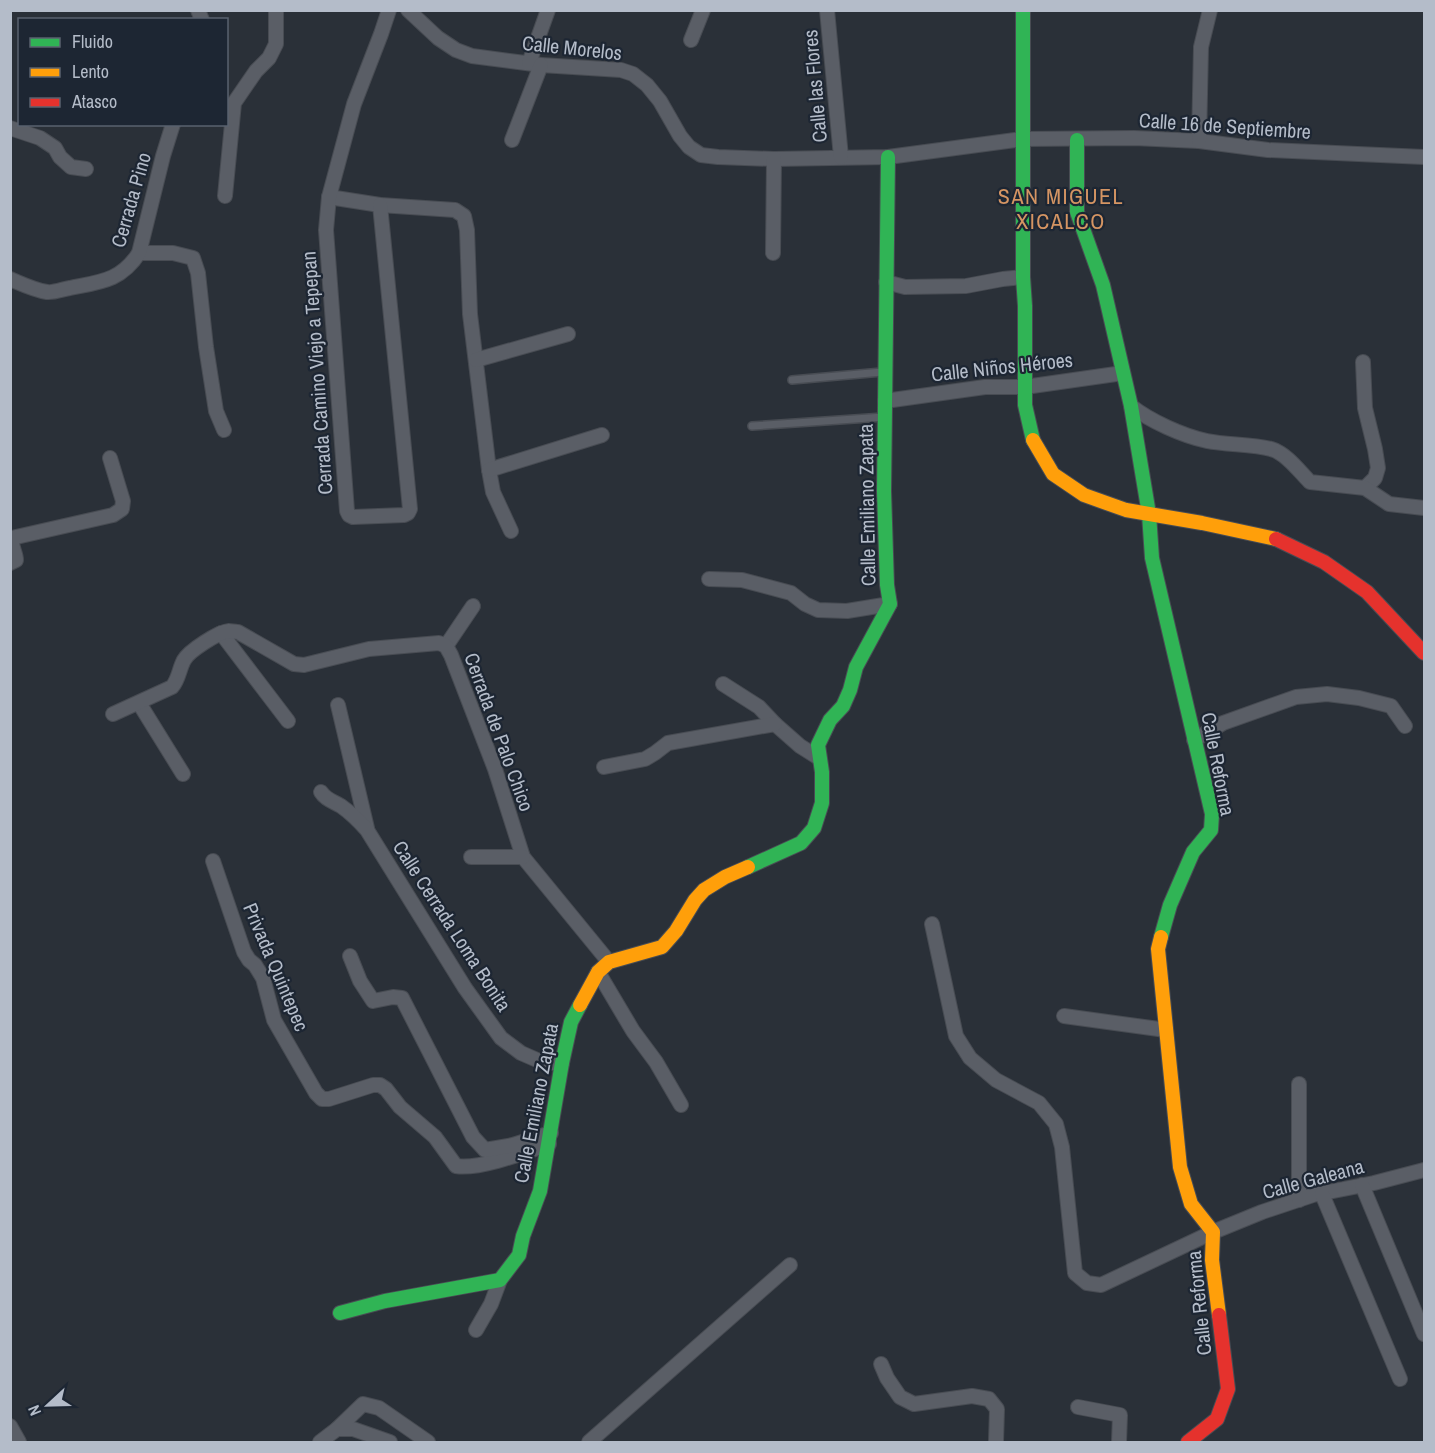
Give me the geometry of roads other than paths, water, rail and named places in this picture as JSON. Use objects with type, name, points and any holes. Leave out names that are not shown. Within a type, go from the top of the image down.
[{"type":"street","points":[[225,196],[234,104],[256,71],[269,58],[276,44],[276,10]]},
{"type":"street","points":[[388,10],[354,104],[328,197],[455,210],[464,216],[470,314],[489,470],[493,492],[511,531]]},
{"type":"street","name":"Calle Morelos","points":[[408,10],[438,38],[456,50],[472,56],[535,64],[621,70],[633,74],[647,85],[660,101],[689,147],[701,155],[774,159],[888,156],[1023,139]]},
{"type":"street","points":[[512,140],[535,64],[548,10]]},
{"type":"street","points":[[691,40],[703,10]]},
{"type":"street","name":"Calle las Flores","points":[[827,10],[841,157]]},
{"type":"street","points":[[1023,10],[1025,405],[1033,440],[1053,474],[1084,495],[1126,510],[1202,522],[1278,540],[1324,562],[1367,592],[1425,653]]},
{"type":"street","points":[[1199,141],[1201,46],[1210,10]]},
{"type":"street","name":"Cerrada Pino","points":[[10,279],[49,292],[109,280],[133,262],[139,253],[172,126]]},
{"type":"street","points":[[10,128],[40,138],[55,148],[70,167],[86,170]]},
{"type":"street","name":"Calle 16 de Septiembre","points":[[1023,139],[1134,138],[1199,141],[1268,150],[1425,157]]},
{"type":"street","name":"Calle Reforma","points":[[1077,140],[1077,212],[1103,285],[1124,373],[1149,514],[1152,558],[1212,814],[1211,830],[1193,852],[1170,905],[1158,950],[1180,1167],[1191,1204],[1213,1232],[1212,1260],[1228,1389],[1217,1419],[1188,1443]]},
{"type":"street","name":"Calle Emiliano Zapata","points":[[500,1280],[519,1255],[523,1236],[540,1191],[571,1022],[603,967],[662,947],[676,932],[695,900],[704,890],[801,843],[814,828],[822,803],[822,772],[818,745],[830,720],[843,706],[856,667],[890,604],[887,585],[884,491],[888,156]]},
{"type":"street","points":[[773,253],[774,159]]},
{"type":"street","name":"Cerrada Camino Viejo a Tepepan","points":[[328,197],[326,231],[347,511],[353,517],[404,515],[410,509],[380,204]]},
{"type":"street","points":[[139,253],[173,253],[193,258],[198,273],[216,411],[224,430]]},
{"type":"street","points":[[886,282],[905,287],[966,286],[1023,277]]},
{"type":"street","points":[[476,360],[567,334]]},
{"type":"street","points":[[1363,362],[1365,408],[1376,449],[1378,468],[1375,478],[1365,488]]},
{"type":"street","name":"Calle Niños Héroes","points":[[885,401],[985,387],[1025,387],[1124,373]]},
{"type":"street","points":[[1131,406],[1158,423],[1207,441],[1272,449],[1285,457],[1310,483],[1365,488],[1389,504],[1425,508]]},
{"type":"street","points":[[489,470],[602,435]]},
{"type":"street","points":[[10,563],[16,560],[12,544],[12,539],[16,537],[113,514],[122,509],[123,501],[110,458]]},
{"type":"street","points":[[709,579],[742,580],[791,593],[805,604],[818,609],[847,611],[890,604]]},
{"type":"street","points":[[446,646],[473,606]]},
{"type":"street","name":"Cerrada de Palo Chico","points":[[221,633],[230,631],[238,633],[294,664],[304,665],[369,649],[440,643],[446,646],[452,655],[495,769],[523,857],[603,967],[633,1030],[656,1062],[681,1104]]},
{"type":"street","points":[[113,714],[172,687],[186,656],[221,633],[288,721]]},
{"type":"street","points":[[723,684],[759,707],[800,746],[819,758]]},
{"type":"street","points":[[1194,740],[1223,723],[1271,705],[1296,697],[1327,694],[1391,706],[1405,726]]},
{"type":"street","points":[[139,703],[183,774]]},
{"type":"street","points":[[338,705],[368,830]]},
{"type":"street","points":[[604,767],[645,759],[668,742],[775,724]]},
{"type":"street","name":"Calle Cerrada Loma Bonita","points":[[321,792],[325,798],[340,806],[368,830],[465,988],[501,1038],[521,1053],[543,1063],[562,1063]]},
{"type":"street","points":[[471,857],[523,857]]},
{"type":"street","name":"Privada Quintepec","points":[[213,861],[244,952],[263,978],[274,1020],[316,1093],[322,1099],[380,1085],[405,1112],[435,1137],[456,1166],[464,1167],[507,1158],[550,1139]]},
{"type":"street","name":"Calle Galeana","points":[[932,924],[956,1036],[970,1058],[996,1080],[1039,1103],[1056,1124],[1062,1147],[1075,1273],[1087,1283],[1101,1285],[1213,1232],[1262,1212],[1322,1194],[1425,1170]]},
{"type":"street","points":[[350,956],[360,981],[374,1001],[393,997],[402,998],[473,1137],[485,1150],[550,1139]]},
{"type":"street","points":[[1064,1016],[1167,1030]]},
{"type":"street","points":[[1299,1084],[1299,1200]]},
{"type":"street","points":[[1362,1185],[1425,1334]]},
{"type":"street","points":[[1322,1194],[1400,1379]]},
{"type":"street","points":[[589,1443],[790,1265]]},
{"type":"street","points":[[340,1313],[385,1301],[500,1280]]},
{"type":"street","points":[[476,1329],[491,1304],[500,1280]]},
{"type":"street","points":[[881,1364],[900,1397],[914,1404],[972,1396],[989,1399],[997,1409],[996,1443]]},
{"type":"street","points":[[320,1443],[363,1404],[379,1408],[428,1443]]},
{"type":"street","points":[[1078,1407],[1120,1415],[1119,1443]]},
{"type":"street","points":[[10,1426],[19,1443]]},
{"type":"street","points":[[337,1430],[353,1429],[390,1443]]},
{"type":"lane","points":[[792,380],[885,372]]},
{"type":"lane","points":[[752,426],[885,417]]},
{"type":"district","name":"SAN MIGUEL XICALCO","points":[[1061,208]]}]
